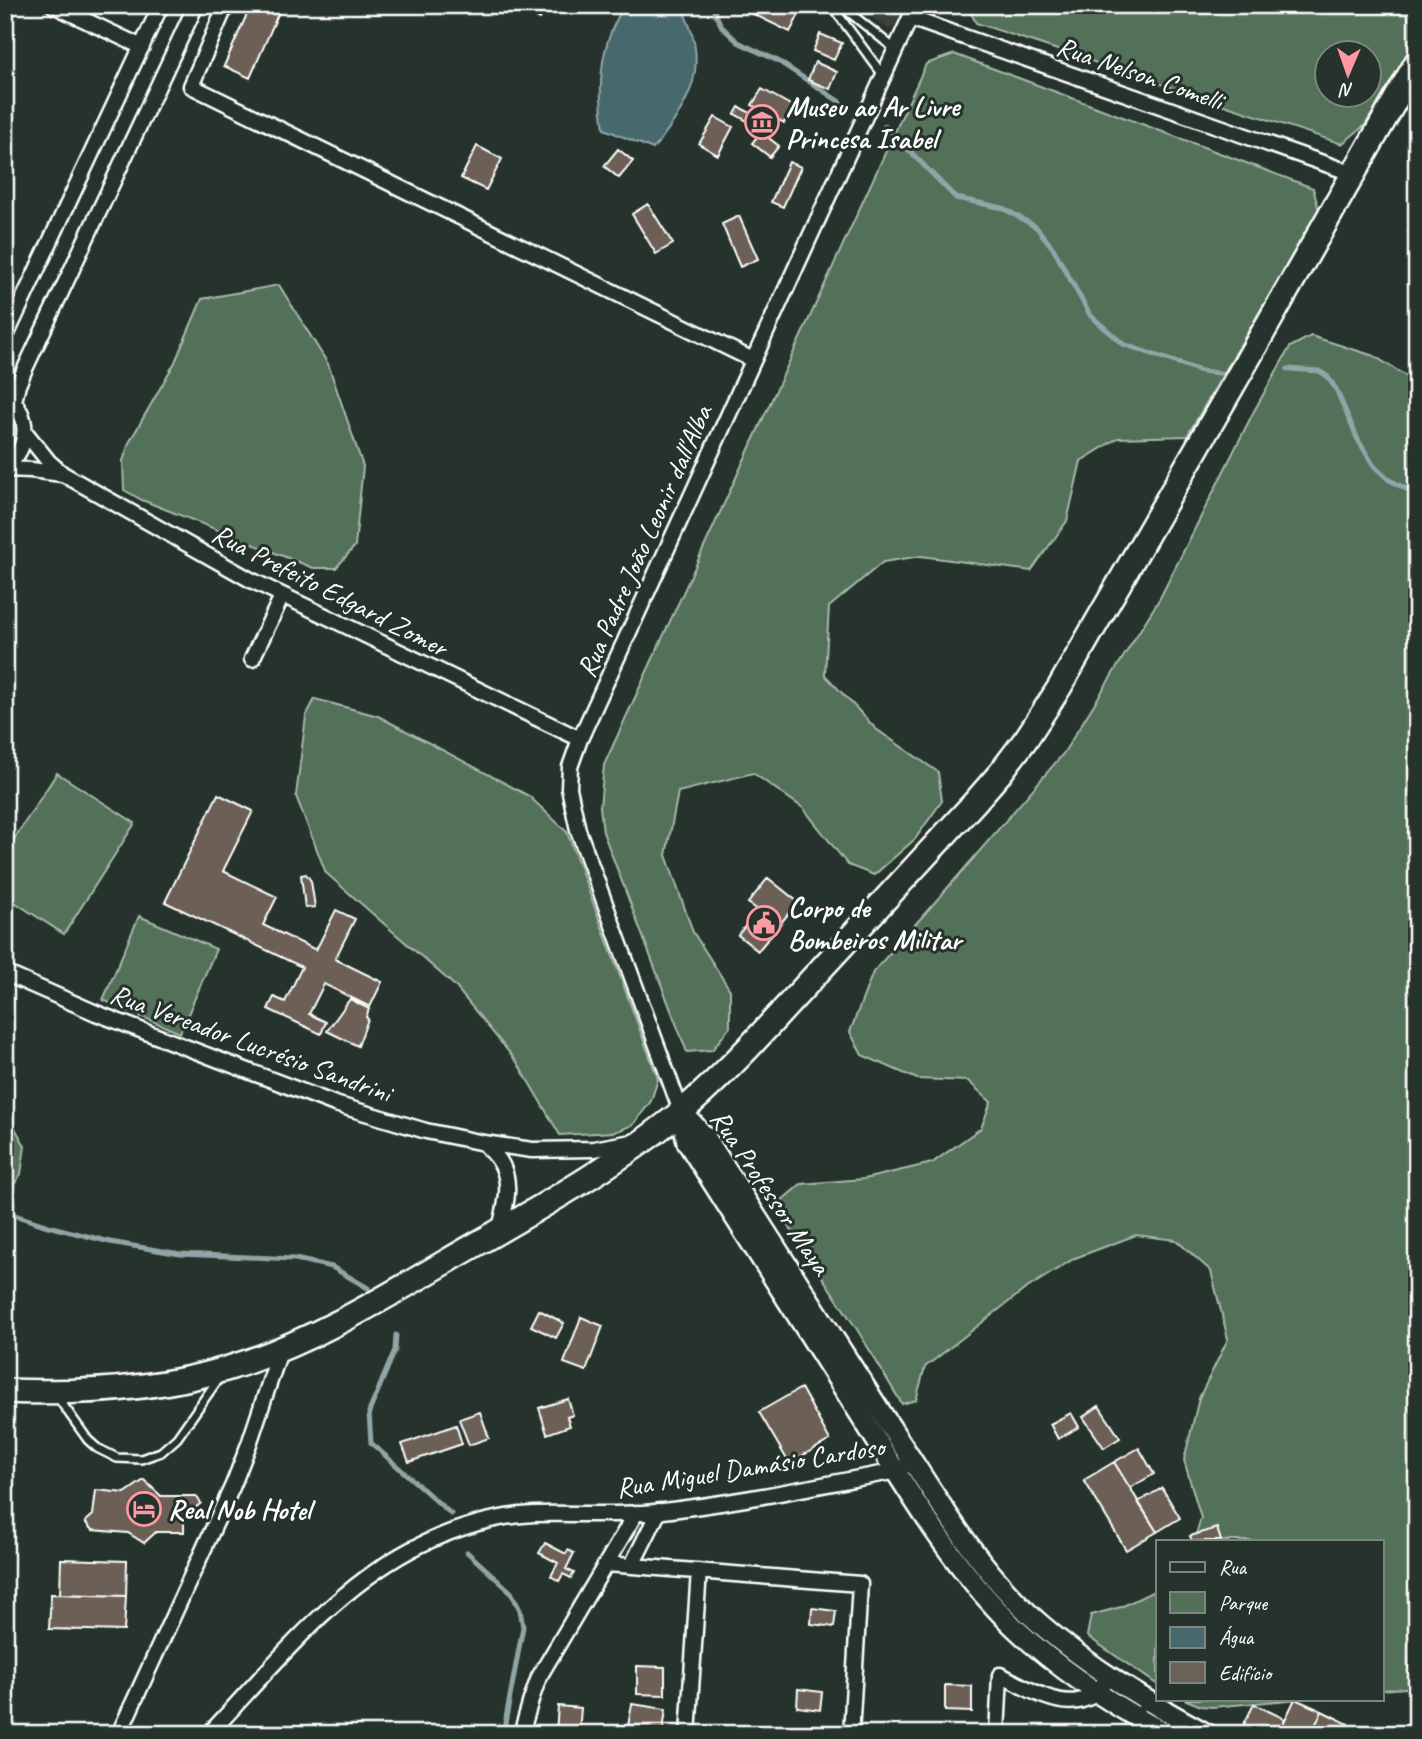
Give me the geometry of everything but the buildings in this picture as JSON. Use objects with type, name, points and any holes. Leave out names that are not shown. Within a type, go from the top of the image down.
[{"type":"main road","points":[[5,1391],[54,1393],[109,1390],[171,1382],[226,1369],[322,1331],[372,1306],[573,1187],[643,1140],[720,1077],[974,803],[1026,739],[1059,688],[1417,62]]},
{"type":"main road","name":"Rua Professor Maya","points":[[681,1111],[687,1142],[904,1466],[981,1562],[1038,1622],[1070,1648],[1107,1675],[1207,1734]]},
{"type":"main road","name":"Rua Professor Maya","points":[[904,1466],[937,1533],[984,1594],[1013,1626],[1138,1727],[1166,1734]]},
{"type":"street","points":[[54,5],[142,47]]},
{"type":"street","points":[[5,338],[161,5]]},
{"type":"street","points":[[10,397],[196,5]]},
{"type":"street","points":[[226,5],[191,86],[753,359]]},
{"type":"street","name":"Rua Padre João Leonir dall'Alba","points":[[681,1111],[578,830],[569,788],[570,766],[913,11]]},
{"type":"street","name":"Rua Nelson Comelli","points":[[913,11],[1354,174]]},
{"type":"street","name":"Rua Prefeito Edgard Zomer","points":[[10,397],[20,410],[25,432],[49,463],[63,474],[282,596],[580,739]]},
{"type":"street","points":[[5,469],[19,453],[25,432]]},
{"type":"street","name":"Rua Prefeito Edgard Zomer","points":[[5,469],[63,474]]},
{"type":"street","points":[[252,659],[282,596]]},
{"type":"street","name":"Rua Vereador Lucrésio Sandrini","points":[[5,973],[96,1013],[335,1104],[426,1132],[532,1150],[559,1151],[594,1149],[643,1140]]},
{"type":"street","points":[[484,1143],[501,1162],[507,1181],[507,1200],[499,1231]]},
{"type":"street","points":[[119,1734],[233,1485],[281,1348]]},
{"type":"street","name":"Rua Miguel Damásio Cardoso","points":[[209,1734],[319,1618],[345,1595],[412,1550],[466,1526],[533,1514],[611,1515],[659,1511],[765,1496],[904,1466]]},
{"type":"street","points":[[632,1565],[659,1511]]},
{"type":"street","points":[[522,1734],[540,1677],[636,1513]]},
{"type":"street","points":[[607,1564],[860,1584],[851,1734]]},
{"type":"street","points":[[688,1734],[699,1571]]},
{"type":"street","points":[[997,1734],[1000,1675],[1048,1698],[1078,1701],[1098,1693],[1107,1675]]},
{"type":"lane","points":[[831,5],[884,76]]},
{"type":"lane","points":[[841,5],[896,49]]},
{"type":"lane","points":[[54,1393],[88,1440],[97,1448],[117,1458],[141,1459],[161,1452],[177,1438],[226,1369]]},
{"type":"lane","points":[[1138,1727],[1144,1698]]},
{"type":"shaded area","points":[[855,5],[909,5],[900,26],[888,29]]},
{"type":"green space","points":[[967,5],[1417,5],[1417,40],[1384,94],[1384,38],[1314,38],[1314,108],[1375,108],[1365,125],[1342,144],[976,23]]},
{"type":"green space","points":[[954,54],[1313,188],[1319,210],[1187,436],[1118,438],[1081,461],[1067,521],[1031,571],[921,556],[883,562],[829,607],[825,675],[876,729],[938,772],[942,801],[915,839],[874,875],[848,865],[803,808],[753,773],[678,792],[666,855],[693,932],[730,990],[730,1027],[712,1050],[687,1052],[603,832],[600,807],[604,765],[926,64]]},
{"type":"green space","points":[[279,285],[328,364],[363,466],[355,546],[336,568],[313,568],[142,500],[124,490],[123,461],[129,443],[175,362],[202,299]]},
{"type":"green space","points":[[1311,336],[1374,356],[1417,383],[1417,1687],[1384,1690],[1384,1540],[1194,1540],[1201,1518],[1184,1460],[1199,1398],[1228,1339],[1211,1271],[1176,1240],[1136,1235],[1075,1258],[1024,1290],[925,1367],[916,1400],[902,1404],[858,1331],[775,1206],[801,1184],[864,1179],[932,1163],[981,1128],[991,1102],[968,1081],[917,1079],[862,1055],[850,1032],[873,972],[1063,754],[1160,598],[1254,411],[1290,347]]},
{"type":"green space","points":[[315,699],[378,716],[529,796],[567,832],[658,1079],[651,1101],[633,1125],[615,1132],[560,1135],[517,1062],[455,986],[326,873],[296,796],[306,716]]},
{"type":"green space","points":[[57,773],[135,823],[64,934],[5,896],[5,853]]},
{"type":"green space","points":[[139,916],[216,949],[180,1033],[103,1000]]},
{"type":"green space","points":[[5,1117],[11,1121],[25,1146],[21,1174],[5,1198]]},
{"type":"green space","points":[[1156,1590],[1156,1684],[1087,1636],[1091,1615],[1121,1607]]},
{"type":"green space","points":[[1186,1700],[1288,1700],[1213,1707]]},
{"type":"water","points":[[625,5],[680,5],[695,45],[696,63],[687,98],[667,132],[653,149],[604,129],[602,65],[610,34]]},
{"type":"waterway","points":[[711,5],[722,27],[738,42],[778,61],[840,102]]},
{"type":"waterway","points":[[885,126],[956,198],[1003,208],[1036,227],[1053,248],[1090,315],[1123,344],[1201,371],[1228,374]]},
{"type":"waterway","points":[[1288,369],[1319,371],[1327,376],[1336,389],[1358,440],[1374,466],[1388,479],[1417,495]]},
{"type":"waterway","points":[[5,1212],[110,1242],[180,1254],[295,1259],[332,1267],[368,1288]]},
{"type":"waterway","points":[[396,1335],[395,1350],[369,1412],[371,1443],[451,1514]]},
{"type":"waterway","points":[[467,1552],[511,1592],[520,1610],[523,1627],[503,1734]]},
{"type":"place","name":"Museu ao Ar Livre Princesa Isabel","points":[[762,122]]},
{"type":"place","name":"Corpo de Bombeiros Militar","points":[[764,923]]},
{"type":"place","name":"Real Nob Hotel","points":[[144,1509]]}]
